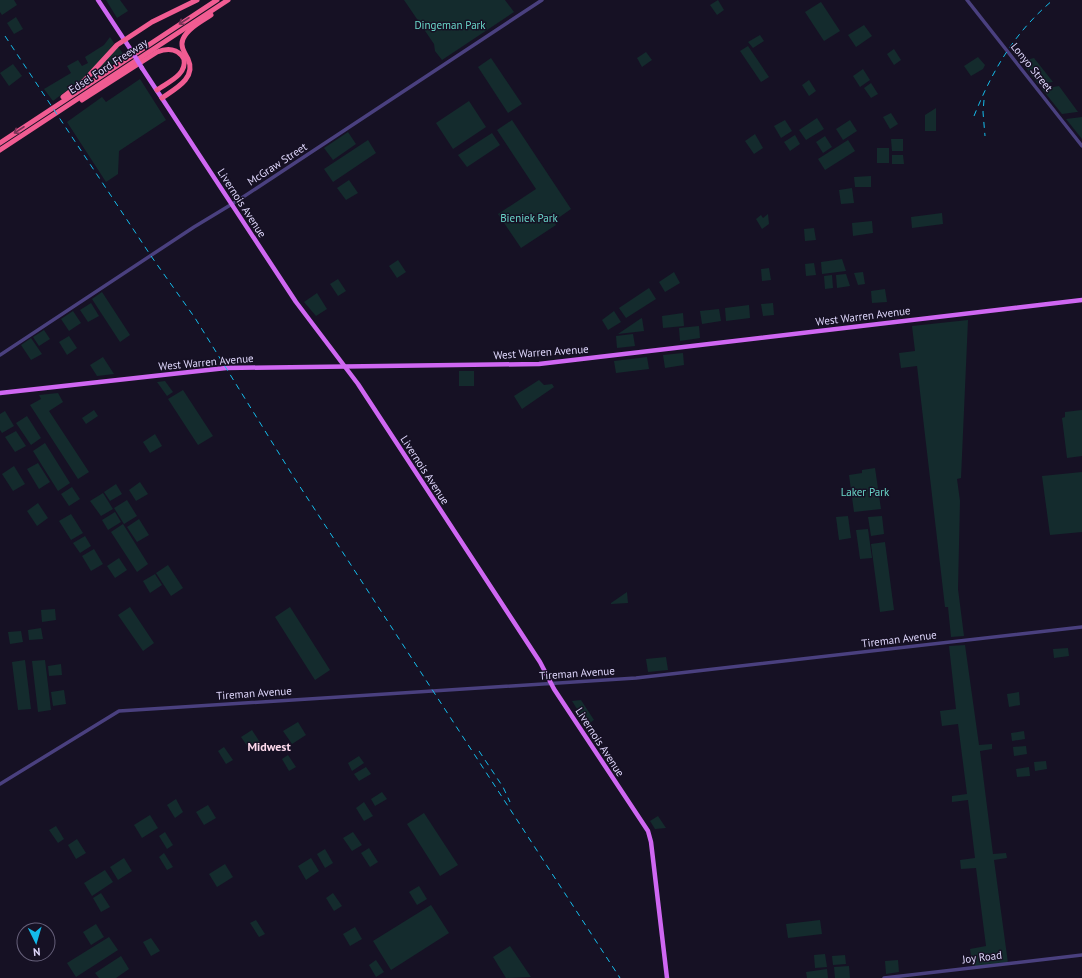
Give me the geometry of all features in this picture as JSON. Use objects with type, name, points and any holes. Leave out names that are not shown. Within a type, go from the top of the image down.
[{"type":"highway","points":[[39,117],[45,110],[84,81],[112,50],[152,22],[197,0]]},
{"type":"highway","name":"Edsel Ford Freeway","points":[[0,143],[217,0]]},
{"type":"highway","name":"Edsel Ford Freeway","points":[[0,150],[228,0]]},
{"type":"highway","points":[[162,98],[184,82],[188,76],[189,63],[182,45],[186,35],[190,30],[233,0]]},
{"type":"highway","points":[[50,116],[65,110],[157,52],[169,49],[177,51],[184,59],[183,69],[178,75],[156,90]]},
{"type":"main road","name":"Livernois Avenue","points":[[98,0],[231,204],[300,307],[345,366],[526,639],[552,684],[649,833],[667,978]]},
{"type":"main road","name":"West Warren Avenue","points":[[0,393],[226,368],[539,364],[1082,300]]},
{"type":"street","name":"McGraw Street","points":[[0,355],[542,0]]},
{"type":"street","name":"Lonyo Street","points":[[967,0],[1082,146]]},
{"type":"street","name":"Tireman Avenue","points":[[0,784],[118,710],[552,684],[642,677],[1082,627]]},
{"type":"street","name":"Joy Road","points":[[884,978],[1082,955]]},
{"type":"green space","points":[[0,0],[14,0],[17,5],[2,15],[0,12]]},
{"type":"green space","points":[[106,0],[120,0],[128,11],[117,18]]},
{"type":"green space","name":"Dingeman Park","points":[[404,0],[505,0],[514,12],[442,60],[435,51],[434,44]]},
{"type":"green space","points":[[718,0],[724,10],[717,15],[710,5]]},
{"type":"green space","points":[[821,2],[840,31],[824,41],[805,12]]},
{"type":"green space","points":[[16,17],[23,29],[14,34],[7,23]]},
{"type":"green space","points":[[864,25],[872,36],[856,47],[848,35]]},
{"type":"green space","points":[[760,35],[764,41],[753,48],[748,42]]},
{"type":"green space","points":[[110,37],[114,43],[113,45],[91,72],[76,85],[75,84],[53,101],[44,89],[71,73],[67,66],[78,60],[82,66],[88,63],[85,57],[104,45]]},
{"type":"green space","points":[[748,46],[769,77],[761,82],[740,51]]},
{"type":"green space","points":[[118,47],[125,56],[89,79],[112,52]]},
{"type":"green space","points":[[894,49],[901,60],[894,65],[887,54]]},
{"type":"green space","points":[[646,52],[652,60],[642,67],[637,58]]},
{"type":"green space","points":[[978,57],[985,65],[983,69],[971,76],[964,66]]},
{"type":"green space","points":[[491,58],[522,104],[508,113],[478,67]]},
{"type":"green space","points":[[1034,58],[1053,82],[1038,84],[1024,65],[1030,59]]},
{"type":"green space","points":[[13,64],[22,76],[9,86],[0,73]]},
{"type":"green space","points":[[863,69],[870,80],[860,87],[853,76]]},
{"type":"green space","points":[[140,79],[166,120],[119,151],[118,174],[106,182],[67,122],[102,97],[106,102]]},
{"type":"green space","points":[[809,80],[816,91],[809,96],[802,85]]},
{"type":"green space","points":[[871,83],[878,94],[871,98],[864,88]]},
{"type":"green space","points":[[1059,86],[1078,112],[1062,114],[1042,89]]},
{"type":"green space","points":[[469,101],[486,127],[453,149],[436,123]]},
{"type":"green space","points":[[936,108],[936,131],[925,131],[925,115]]},
{"type":"green space","points":[[891,113],[898,124],[890,129],[883,117]]},
{"type":"green space","points":[[1082,117],[1082,139],[1066,119]]},
{"type":"green space","points":[[817,118],[824,129],[806,140],[799,130]]},
{"type":"green space","name":"Bieniek Park","points":[[512,120],[571,209],[554,221],[556,225],[521,248],[498,214],[536,189],[497,130]]},
{"type":"green space","points":[[785,120],[792,131],[781,138],[774,126]]},
{"type":"green space","points":[[850,120],[857,131],[843,140],[836,129]]},
{"type":"green space","points":[[348,132],[356,144],[333,160],[324,148]]},
{"type":"green space","points":[[492,133],[500,145],[467,167],[458,155]]},
{"type":"green space","points":[[755,134],[763,148],[754,154],[745,141]]},
{"type":"green space","points":[[795,135],[800,144],[790,151],[784,142]]},
{"type":"green space","points":[[825,136],[832,147],[823,153],[816,142]]},
{"type":"green space","points":[[891,139],[903,139],[903,151],[892,151]]},
{"type":"green space","points":[[368,140],[376,153],[333,182],[324,169]]},
{"type":"green space","points":[[848,140],[855,151],[825,170],[818,159]]},
{"type":"green space","points":[[877,148],[889,148],[889,163],[877,163]]},
{"type":"green space","points":[[892,155],[903,155],[904,164],[892,164]]},
{"type":"green space","points":[[871,176],[871,187],[855,187],[854,177]]},
{"type":"green space","points":[[349,180],[358,193],[346,200],[337,188]]},
{"type":"green space","points":[[852,188],[854,203],[841,204],[839,190]]},
{"type":"green space","points":[[942,213],[943,224],[912,228],[911,217]]},
{"type":"green space","points":[[768,214],[769,224],[762,229],[756,219],[761,215],[763,218]]},
{"type":"green space","points":[[872,221],[873,233],[853,236],[852,223]]},
{"type":"green space","points":[[814,228],[816,240],[805,241],[804,229]]},
{"type":"green space","points":[[842,259],[846,271],[822,274],[821,262]]},
{"type":"green space","points":[[398,260],[406,272],[397,278],[389,266]]},
{"type":"green space","points":[[814,263],[816,275],[806,276],[805,264]]},
{"type":"green space","points":[[769,268],[771,280],[762,281],[761,269]]},
{"type":"green space","points":[[674,272],[680,283],[665,292],[659,282]]},
{"type":"green space","points":[[863,272],[865,284],[858,285],[854,273]]},
{"type":"green space","points":[[846,274],[850,286],[837,288],[836,275]]},
{"type":"green space","points":[[832,275],[833,288],[825,289],[824,276]]},
{"type":"green space","points":[[338,279],[346,291],[338,296],[330,284]]},
{"type":"green space","points":[[649,288],[656,299],[626,318],[619,308]]},
{"type":"green space","points":[[885,289],[887,302],[872,303],[871,291]]},
{"type":"green space","points":[[102,292],[130,335],[120,342],[92,299]]},
{"type":"green space","points":[[317,293],[327,309],[316,316],[304,302]]},
{"type":"green space","points":[[91,303],[99,316],[88,322],[80,310]]},
{"type":"green space","points":[[773,303],[774,315],[763,316],[761,304]]},
{"type":"green space","points":[[749,305],[750,318],[726,321],[725,308]]},
{"type":"green space","points":[[719,309],[721,321],[702,324],[700,311]]},
{"type":"green space","points":[[73,311],[81,323],[69,331],[61,319]]},
{"type":"green space","points":[[614,311],[621,322],[608,330],[602,320]]},
{"type":"green space","points":[[683,313],[684,326],[663,328],[662,316]]},
{"type":"green space","points":[[642,318],[644,331],[618,334],[640,319]]},
{"type":"green space","points":[[968,320],[961,478],[957,479],[960,501],[958,589],[964,636],[951,637],[948,607],[945,607],[917,366],[901,368],[899,353],[915,351],[912,326]]},
{"type":"green space","points":[[699,326],[700,338],[680,341],[679,328]]},
{"type":"green space","points":[[44,330],[50,339],[39,346],[33,337]]},
{"type":"green space","points":[[633,334],[635,346],[617,348],[616,336]]},
{"type":"green space","points":[[69,336],[77,348],[67,355],[59,342]]},
{"type":"green space","points":[[31,338],[42,354],[31,360],[21,345]]},
{"type":"green space","points":[[683,353],[684,365],[665,368],[663,355]]},
{"type":"green space","points":[[103,357],[114,374],[97,376],[90,365]]},
{"type":"green space","points":[[647,357],[649,369],[616,373],[614,361]]},
{"type":"green space","points":[[459,371],[474,371],[474,386],[459,386]]},
{"type":"green space","points":[[539,380],[544,385],[552,384],[554,387],[522,409],[514,396]]},
{"type":"green space","points":[[165,381],[173,392],[167,396],[157,382]]},
{"type":"green space","points":[[183,390],[213,436],[198,445],[168,399]]},
{"type":"green space","points":[[58,393],[63,402],[49,411],[89,472],[78,479],[30,405],[41,399],[39,395]]},
{"type":"green space","points":[[94,410],[98,416],[86,424],[82,418]]},
{"type":"green space","points":[[1082,410],[1082,456],[1067,458],[1062,418],[1065,417],[1065,412]]},
{"type":"green space","points":[[5,411],[14,426],[2,433],[0,430],[0,414]]},
{"type":"green space","points":[[27,416],[41,438],[31,445],[16,423]]},
{"type":"green space","points":[[16,431],[26,446],[15,452],[5,437]]},
{"type":"green space","points":[[155,434],[162,446],[150,453],[143,442]]},
{"type":"green space","points":[[45,443],[70,483],[58,491],[33,451]]},
{"type":"green space","points":[[38,463],[50,482],[39,489],[27,469]]},
{"type":"green space","points":[[14,466],[25,484],[13,491],[2,474]]},
{"type":"green space","name":"Laker Park","points":[[875,468],[881,509],[854,512],[849,475],[862,473],[862,470]]},
{"type":"green space","points":[[1082,472],[1082,532],[1050,535],[1042,476]]},
{"type":"green space","points":[[140,482],[148,494],[136,501],[129,490]]},
{"type":"green space","points":[[116,484],[122,494],[110,501],[104,492]]},
{"type":"green space","points":[[72,487],[80,499],[69,506],[61,494]]},
{"type":"green space","points":[[103,493],[113,509],[101,516],[90,501]]},
{"type":"green space","points":[[127,500],[137,516],[124,524],[114,508]]},
{"type":"green space","points":[[38,503],[48,518],[37,526],[27,511]]},
{"type":"green space","points":[[115,512],[121,522],[108,530],[102,520]]},
{"type":"green space","points":[[71,514],[83,533],[71,540],[59,521]]},
{"type":"green space","points":[[848,516],[851,538],[839,540],[836,517]]},
{"type":"green space","points":[[882,516],[884,534],[871,536],[868,517]]},
{"type":"green space","points":[[139,519],[149,535],[137,542],[127,527]]},
{"type":"green space","points":[[123,524],[148,564],[137,572],[111,532]]},
{"type":"green space","points":[[868,529],[872,558],[860,559],[856,530]]},
{"type":"green space","points":[[85,536],[91,546],[80,553],[73,543]]},
{"type":"green space","points":[[885,542],[894,610],[880,612],[871,544]]},
{"type":"green space","points":[[94,549],[103,564],[91,571],[82,556]]},
{"type":"green space","points":[[119,558],[127,570],[115,578],[107,566]]},
{"type":"green space","points":[[168,565],[183,588],[171,596],[156,573]]},
{"type":"green space","points":[[155,574],[162,585],[150,593],[143,581]]},
{"type":"green space","points":[[627,592],[628,603],[611,604],[611,603]]},
{"type":"green space","points":[[130,607],[154,643],[143,651],[118,615]]},
{"type":"green space","points":[[290,607],[330,670],[315,680],[275,617]]},
{"type":"green space","points":[[55,609],[56,620],[42,622],[41,610]]},
{"type":"green space","points":[[41,628],[43,639],[29,640],[28,630]]},
{"type":"green space","points":[[21,631],[23,642],[10,644],[8,632]]},
{"type":"green space","points":[[965,645],[979,745],[992,744],[992,749],[980,751],[993,854],[1006,853],[1007,858],[994,860],[1008,963],[973,968],[970,949],[986,946],[976,868],[961,869],[960,860],[975,858],[968,800],[952,802],[952,796],[967,794],[958,724],[942,726],[940,711],[956,709],[949,646]]},
{"type":"green space","points":[[1068,648],[1069,656],[1054,658],[1053,649]]},
{"type":"green space","points":[[666,657],[668,670],[648,672],[646,659]]},
{"type":"green space","points":[[25,660],[31,709],[18,710],[12,662]]},
{"type":"green space","points":[[45,660],[51,710],[38,712],[32,661]]},
{"type":"green space","points":[[61,664],[62,675],[49,676],[48,666]]},
{"type":"green space","points":[[64,690],[66,704],[53,706],[51,692]]},
{"type":"green space","points":[[1019,692],[1020,705],[1009,707],[1007,694]]},
{"type":"green space","points":[[581,700],[594,720],[587,725],[572,701]]},
{"type":"green space","points":[[298,722],[306,735],[292,744],[283,731]]},
{"type":"green space","points":[[252,730],[261,744],[250,750],[241,737]]},
{"type":"green space","points":[[1024,731],[1025,739],[1012,741],[1011,733]]},
{"type":"green space","points":[[1026,746],[1027,754],[1014,756],[1013,747]]},
{"type":"green space","points":[[224,747],[233,760],[226,764],[218,751]]},
{"type":"green space","points":[[288,755],[296,767],[289,771],[282,759]]},
{"type":"green space","points":[[359,756],[364,763],[352,771],[348,763]]},
{"type":"green space","points":[[1046,761],[1047,769],[1035,771],[1034,762]]},
{"type":"green space","points":[[366,767],[371,774],[359,781],[354,774]]},
{"type":"green space","points":[[1029,767],[1030,776],[1017,777],[1016,769]]},
{"type":"green space","points":[[382,792],[387,799],[375,806],[371,799]]},
{"type":"green space","points":[[176,799],[183,812],[175,818],[167,805]]},
{"type":"green space","points":[[364,802],[373,816],[364,821],[356,808]]},
{"type":"green space","points":[[208,805],[216,818],[204,825],[196,812]]},
{"type":"green space","points":[[424,813],[458,865],[440,876],[407,824]]},
{"type":"green space","points":[[150,815],[158,828],[142,838],[134,825]]},
{"type":"green space","points":[[658,816],[666,828],[655,829],[650,821]]},
{"type":"green space","points":[[56,826],[64,839],[58,843],[49,830]]},
{"type":"green space","points":[[165,832],[173,845],[167,849],[159,836]]},
{"type":"green space","points":[[353,832],[362,845],[352,851],[343,838]]},
{"type":"green space","points":[[77,839],[86,853],[76,859],[68,845]]},
{"type":"green space","points":[[369,848],[378,862],[370,867],[361,853]]},
{"type":"green space","points":[[325,849],[333,863],[325,868],[317,854]]},
{"type":"green space","points":[[164,853],[173,867],[167,870],[159,857]]},
{"type":"green space","points":[[124,858],[132,871],[118,880],[110,867]]},
{"type":"green space","points":[[311,858],[319,871],[306,880],[298,866]]},
{"type":"green space","points":[[225,864],[233,877],[217,887],[209,874]]},
{"type":"green space","points":[[105,870],[113,882],[92,896],[84,883]]},
{"type":"green space","points":[[419,886],[427,899],[417,905],[409,892]]},
{"type":"green space","points":[[101,893],[110,907],[101,912],[93,898]]},
{"type":"green space","points":[[333,893],[342,906],[334,911],[326,898]]},
{"type":"green space","points":[[431,905],[449,933],[391,970],[373,941]]},
{"type":"green space","points":[[256,920],[265,934],[259,937],[250,923]]},
{"type":"green space","points":[[820,920],[822,934],[788,938],[786,924]]},
{"type":"green space","points":[[96,924],[104,937],[91,945],[83,932]]},
{"type":"green space","points":[[355,927],[362,939],[350,946],[343,934]]},
{"type":"green space","points":[[109,937],[118,950],[76,977],[67,963]]},
{"type":"green space","points":[[151,938],[160,951],[151,956],[143,942]]},
{"type":"green space","points":[[510,946],[531,977],[506,978],[493,957]]},
{"type":"green space","points":[[825,954],[827,967],[815,968],[814,955]]},
{"type":"green space","points":[[845,955],[846,964],[833,965],[832,956]]},
{"type":"green space","points":[[121,956],[129,969],[116,978],[99,978],[95,973]]},
{"type":"green space","points":[[376,960],[384,972],[376,977],[369,965]]},
{"type":"green space","points":[[898,960],[899,972],[886,974],[885,961]]},
{"type":"green space","points":[[849,966],[850,978],[835,978],[834,967]]},
{"type":"green space","points":[[827,969],[828,978],[807,978],[806,972]]},
{"type":"railway","points":[[974,116],[981,99],[1006,52],[1027,25],[1053,0]]},
{"type":"railway","points":[[5,36],[151,256],[195,318],[293,476],[620,978]]},
{"type":"railway","points":[[984,100],[983,112],[985,136]]},
{"type":"railway","points":[[479,751],[503,787],[510,802]]},
{"type":"district","name":"Midwest","points":[[269,746]]}]
